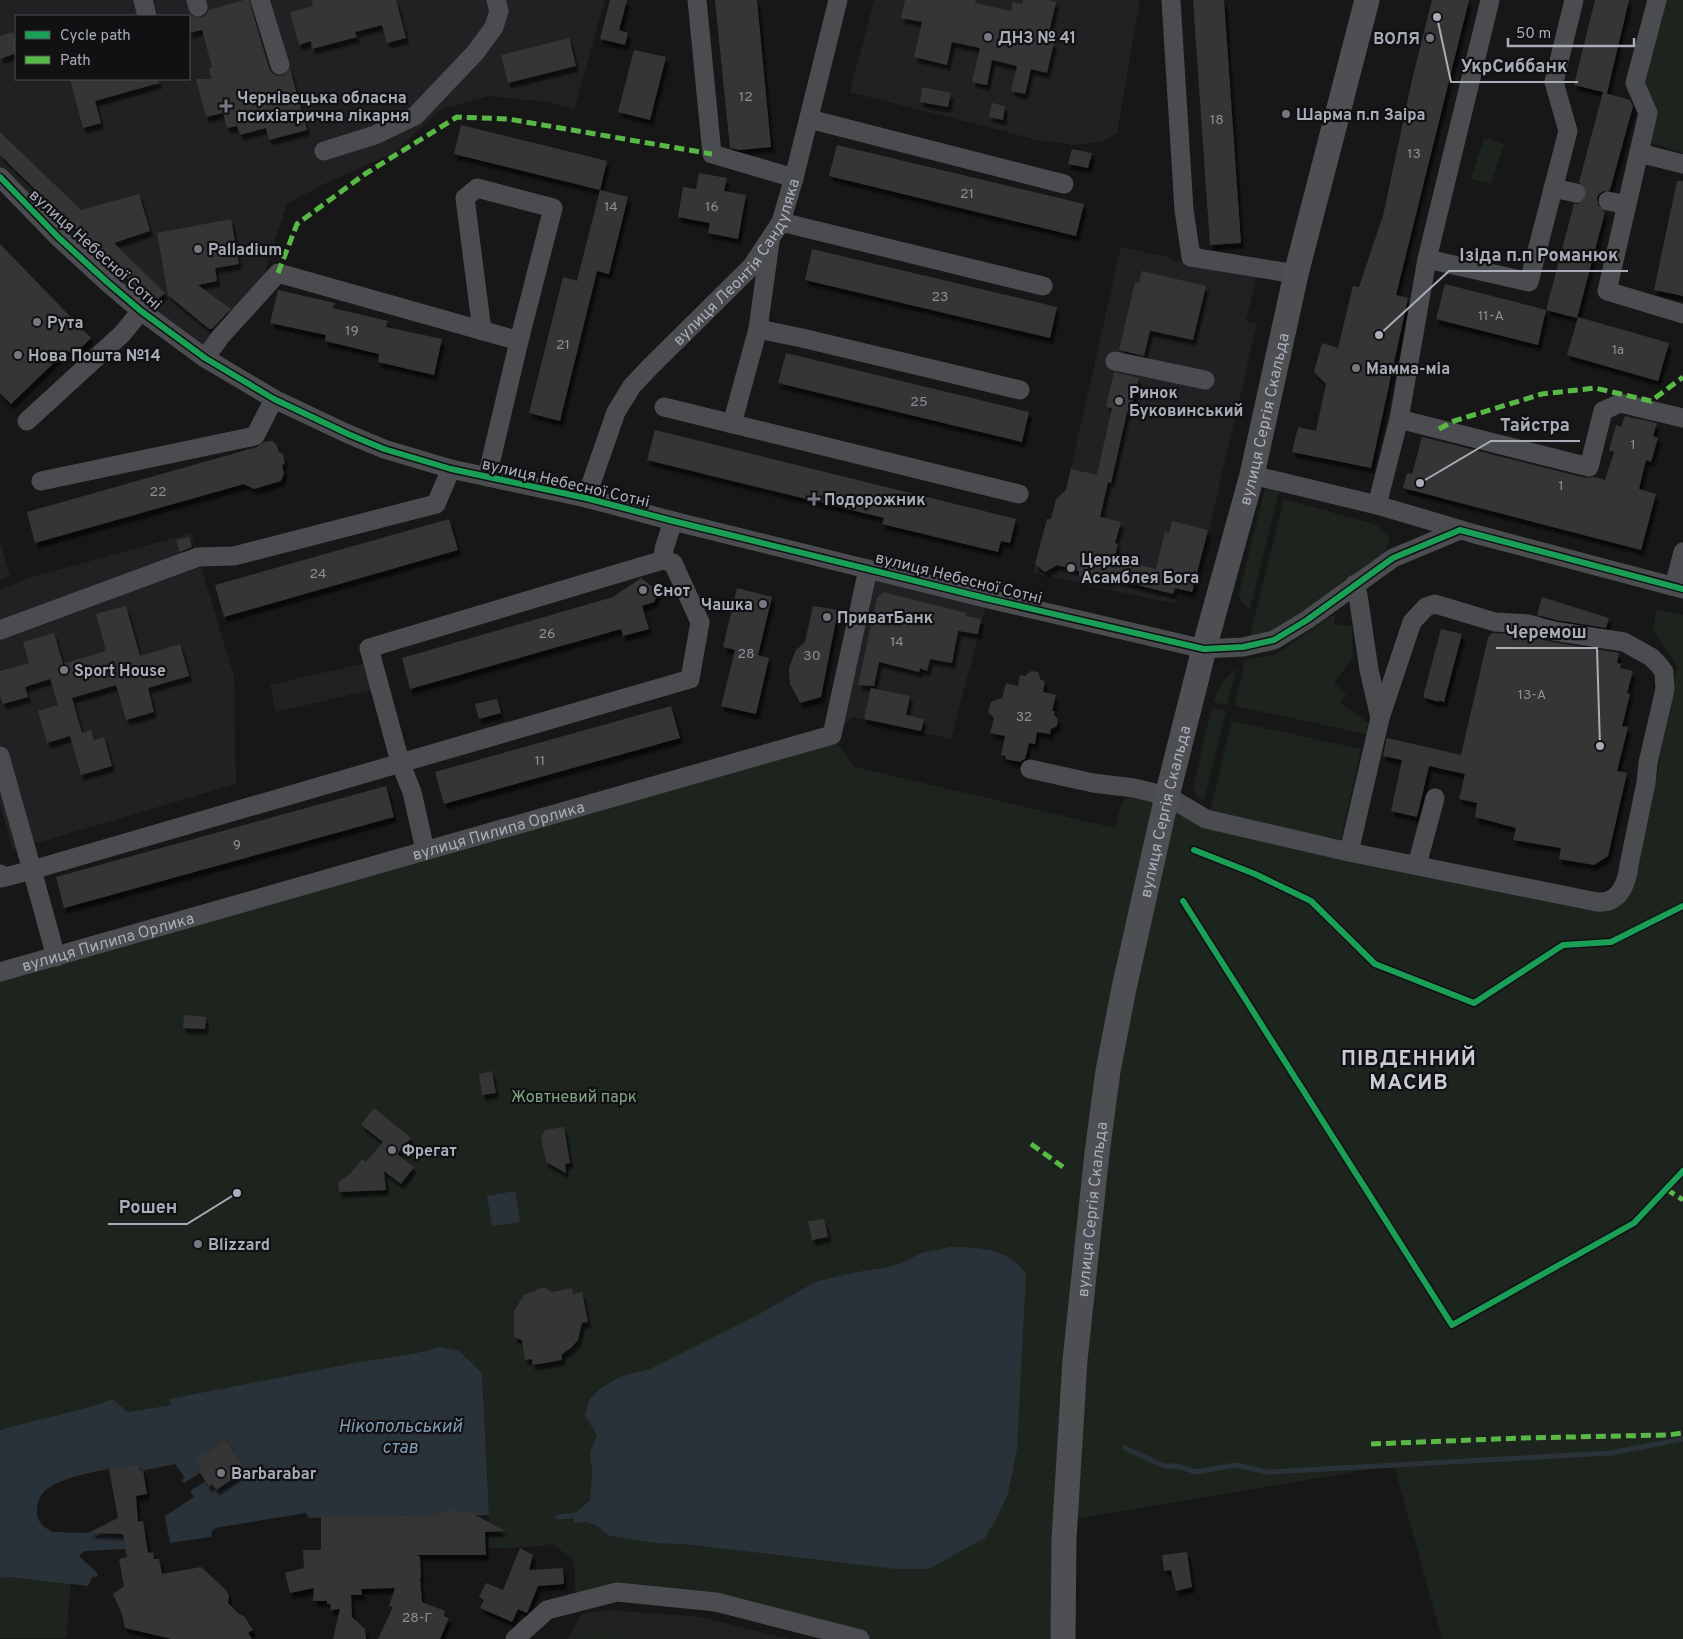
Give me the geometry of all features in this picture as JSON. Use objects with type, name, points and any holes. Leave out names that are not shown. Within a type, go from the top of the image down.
[{"type":"main road","name":"вулиця Сергія Скальда","points":[[1063,1639],[1064,1539],[1075,1360],[1097,1153],[1108,1071],[1124,988],[1167,796],[1204,649],[1252,475],[1296,274],[1367,0]]},
{"type":"street","points":[[143,0],[147,15]]},
{"type":"street","points":[[260,0],[280,65]]},
{"type":"street","points":[[324,151],[375,135],[415,116],[475,53],[494,27],[499,10],[496,0]]},
{"type":"street","points":[[697,0],[712,154],[794,178]]},
{"type":"street","name":"вулиця Леонтія Сандуляка","points":[[586,498],[616,412],[632,386],[752,266],[776,230],[794,178],[838,0]]},
{"type":"street","points":[[1172,0],[1184,210],[1192,257],[1296,274]]},
{"type":"street","points":[[1377,505],[1399,419],[1427,259],[1490,0]]},
{"type":"street","points":[[1427,259],[1529,282],[1568,131],[1554,82],[1574,0]]},
{"type":"street","points":[[1657,0],[1635,83],[1648,113],[1607,290],[1683,314]]},
{"type":"street","points":[[808,119],[1064,184]]},
{"type":"street","points":[[1639,153],[1683,164]]},
{"type":"street","name":"вулиця Небесної Сотні","points":[[0,177],[58,237],[141,311],[205,358],[274,399],[348,434],[384,448],[487,478],[586,498],[868,569],[1204,649],[1243,647],[1274,640],[1307,620],[1394,558],[1460,530]]},
{"type":"street","points":[[482,330],[465,198],[477,188],[553,208],[518,341],[487,478]]},
{"type":"street","points":[[1553,188],[1576,193]]},
{"type":"street","points":[[1608,201],[1627,205]]},
{"type":"street","points":[[732,424],[758,329],[776,230],[1043,286]]},
{"type":"street","points":[[205,358],[221,336],[278,273],[518,341]]},
{"type":"street","points":[[27,421],[122,334],[141,311]]},
{"type":"street","points":[[758,329],[1020,390]]},
{"type":"street","points":[[1115,361],[1205,380]]},
{"type":"street","points":[[41,481],[255,436],[274,399]]},
{"type":"street","points":[[1399,419],[1589,467],[1604,411],[1620,403],[1683,418]]},
{"type":"street","points":[[664,407],[1019,494]]},
{"type":"street","points":[[0,630],[198,557],[234,556],[436,504],[451,469]]},
{"type":"street","points":[[1252,475],[1377,505],[1460,530],[1679,588],[1683,552]]},
{"type":"street","points":[[663,560],[672,521]]},
{"type":"street","points":[[0,874],[1,878],[32,870],[400,762],[690,679],[700,622],[673,563],[663,560],[369,648],[400,762],[412,792],[425,850]]},
{"type":"street","name":"вулиця Пилипа Орлика","points":[[0,972],[832,735],[868,569]]},
{"type":"street","points":[[1355,584],[1369,670],[1380,718]]},
{"type":"street","points":[[1030,769],[1093,783],[1134,788],[1167,796],[1206,819],[1349,852],[1604,902],[1619,895],[1628,878],[1628,865],[1665,689],[1664,672],[1651,657],[1624,642],[1554,631],[1528,624],[1495,622],[1435,604],[1426,607],[1412,622],[1380,718],[1349,852]]},
{"type":"street","points":[[0,756],[56,957]]},
{"type":"street","points":[[1417,865],[1435,798]]},
{"type":"street","points":[[515,1639],[547,1610],[617,1592],[716,1602],[859,1639]]},
{"type":"street","points":[[1063,1639],[1068,1639]]},
{"type":"shaded area","name":"Чернівецька обласна психіатрична лікарня","points":[[0,0],[605,0],[574,109],[548,102],[489,96],[441,109],[394,153],[324,184],[287,204],[261,284],[205,358],[0,176]]},
{"type":"shaded area","points":[[874,0],[1140,0],[1117,133],[1101,142],[1073,145],[1037,140],[850,92]]},
{"type":"shaded area","name":"Ринок Буковинський","points":[[1121,247],[1169,257],[1174,261],[1257,276],[1246,321],[1257,324],[1194,593],[1178,590],[1175,604],[1033,573],[1047,519],[1051,519],[1056,498],[1066,490]]},
{"type":"shaded area","points":[[192,533],[234,676],[236,784],[13,850],[0,805],[0,590],[28,578]]},
{"type":"shaded area","points":[[0,542],[10,576],[0,579]]},
{"type":"shaded area","points":[[868,567],[988,598],[951,739],[853,717],[831,735]]},
{"type":"shaded area","points":[[365,663],[371,690],[276,712],[270,685]]},
{"type":"shaded area","points":[[610,1610],[701,1617],[789,1639],[567,1639],[582,1614]]},
{"type":"green space","points":[[1657,0],[1683,0],[1683,153],[1642,140],[1635,83]]},
{"type":"green space","points":[[1484,138],[1504,144],[1491,184],[1471,179]]},
{"type":"green space","points":[[1269,487],[1280,488],[1250,610],[1241,601],[1239,594],[1265,489]]},
{"type":"green space","points":[[1284,499],[1377,525],[1390,539],[1384,553],[1274,633],[1250,637]]},
{"type":"green space","name":"Жовтневий парк","points":[[1656,609],[1683,615],[1683,1639],[1442,1639],[1394,1465],[1064,1521],[1061,1639],[862,1639],[716,1601],[576,1601],[574,1561],[553,1544],[531,1547],[488,1548],[489,1515],[482,1373],[459,1351],[441,1347],[412,1354],[359,1362],[170,1399],[171,1405],[128,1412],[111,1399],[0,1430],[0,968],[831,735],[855,767],[1115,828],[1121,805],[1133,790],[1210,811],[1232,721],[1361,749],[1341,840],[1216,813],[1606,908],[1629,890],[1649,818],[1677,668],[1672,657],[1653,631]],"holes":[[[921,1253],[1025,1274],[1017,1450],[1008,1494],[985,1538],[929,1569],[895,1569],[692,1545],[655,1543],[610,1536],[595,1525],[586,1522],[580,1507],[590,1501],[592,1473],[590,1452],[597,1435],[590,1423],[622,1376],[650,1369],[759,1314],[815,1282],[902,1263]]]},
{"type":"green space","points":[[1335,614],[1334,624],[1352,626],[1353,657],[1334,683],[1346,694],[1340,703],[1368,723],[1366,734],[1235,706],[1245,660],[1275,655]]},
{"type":"green space","points":[[1236,668],[1227,705],[1213,702],[1221,684]]},
{"type":"green space","points":[[1212,708],[1226,711],[1204,801],[1196,795],[1193,787]]},
{"type":"green space","points":[[9,1577],[71,1583],[66,1638],[0,1638],[0,1578]]},
{"type":"green space","points":[[593,1631],[608,1631],[627,1639],[574,1639]]},
{"type":"water","points":[[515,1191],[520,1222],[492,1226],[487,1196]]},
{"type":"water","points":[[950,1247],[982,1249],[1002,1254],[1019,1265],[1026,1274],[1017,1450],[1008,1494],[985,1538],[929,1569],[895,1569],[692,1545],[655,1543],[610,1536],[595,1525],[586,1522],[573,1523],[578,1510],[590,1501],[592,1473],[590,1452],[597,1435],[585,1416],[589,1400],[601,1388],[622,1376],[650,1369],[759,1314],[815,1282],[887,1267],[902,1263],[921,1253]]},
{"type":"water","name":"Нікопольський став","points":[[441,1347],[459,1351],[482,1373],[489,1515],[449,1511],[435,1515],[309,1518],[306,1513],[215,1528],[212,1531],[211,1537],[170,1543],[165,1516],[194,1497],[190,1491],[206,1481],[210,1486],[212,1484],[216,1490],[245,1470],[226,1440],[197,1460],[201,1466],[197,1468],[200,1473],[184,1483],[181,1480],[185,1478],[175,1464],[140,1471],[139,1464],[73,1477],[49,1487],[42,1494],[37,1505],[37,1517],[43,1526],[53,1532],[123,1534],[126,1549],[85,1551],[79,1556],[98,1576],[92,1578],[88,1586],[9,1577],[0,1578],[0,1430],[112,1399],[128,1412],[171,1405],[169,1399]]},
{"type":"building","points":[[249,0],[269,68],[277,76],[283,76],[290,69],[307,130],[269,140],[266,128],[240,135],[237,126],[227,128],[223,113],[206,117],[196,79],[211,79],[209,68],[212,67],[202,30],[190,33],[190,15],[201,18],[209,10]]},
{"type":"building","points":[[312,0],[396,0],[406,38],[387,43],[382,25],[355,32],[357,37],[312,49],[311,41],[299,45],[290,12],[313,6]]},
{"type":"building","points":[[610,0],[627,0],[619,30],[628,33],[625,45],[600,39]]},
{"type":"building","points":[[715,0],[757,0],[771,147],[739,150],[730,148]]},
{"type":"building","name":"ДНЗ № 41","points":[[905,0],[976,0],[975,3],[1011,11],[1013,2],[1022,4],[1023,0],[1049,0],[1056,2],[1047,41],[1054,42],[1047,73],[1031,69],[1025,94],[1011,91],[1017,66],[992,60],[987,85],[972,82],[980,48],[952,42],[947,65],[914,57],[922,22],[901,18]]},
{"type":"building","points":[[1193,0],[1224,0],[1241,243],[1210,245]]},
{"type":"building","points":[[1432,0],[1469,0],[1396,295],[1408,298],[1371,468],[1292,452],[1298,427],[1316,431],[1326,384],[1314,372],[1322,343],[1338,348],[1353,286],[1359,287],[1383,216],[1412,80]]},
{"type":"building","points":[[1595,0],[1629,0],[1607,93],[1605,93],[1630,100],[1633,106],[1610,190],[1599,194],[1597,198],[1598,205],[1605,212],[1577,318],[1546,310],[1574,204],[1584,201],[1587,195],[1587,189],[1579,182],[1603,92],[1574,85]]},
{"type":"building","points":[[13,32],[15,53],[0,59],[0,36]]},
{"type":"building","points":[[569,38],[576,66],[508,83],[501,55]]},
{"type":"building","points":[[634,50],[666,57],[650,120],[618,112]]},
{"type":"building","points":[[70,80],[158,80],[159,83],[95,101],[101,123],[83,128]]},
{"type":"building","points":[[922,87],[951,93],[948,107],[920,102]]},
{"type":"building","points":[[992,103],[1005,106],[1003,120],[989,117]]},
{"type":"building","points":[[461,125],[607,161],[600,190],[454,154]]},
{"type":"building","points":[[0,132],[81,210],[139,194],[150,231],[114,243],[165,293],[153,304],[0,155]]},
{"type":"building","points":[[837,145],[1084,204],[1076,236],[829,176]]},
{"type":"building","points":[[1072,149],[1092,153],[1088,168],[1068,164]]},
{"type":"building","points":[[699,173],[727,178],[724,191],[746,195],[738,239],[708,233],[710,223],[678,217],[683,187],[696,189]]},
{"type":"building","points":[[1677,181],[1683,181],[1683,296],[1654,290]]},
{"type":"building","points":[[600,190],[628,197],[609,274],[597,271],[560,421],[529,413],[563,277],[577,281]]},
{"type":"building","name":"Palladium","points":[[231,219],[239,264],[215,268],[217,281],[198,285],[231,309],[212,329],[209,329],[168,295],[157,233]]},
{"type":"building","name":"Рута","points":[[0,244],[91,338],[73,356],[67,350],[11,404],[0,393]]},
{"type":"building","points":[[812,249],[1057,307],[1050,338],[805,280]]},
{"type":"building","points":[[1142,271],[1206,286],[1193,340],[1150,331],[1144,356],[1119,350],[1135,282],[1139,283]]},
{"type":"building","points":[[1445,284],[1546,310],[1538,345],[1436,319]]},
{"type":"building","points":[[278,290],[335,303],[333,308],[388,321],[386,327],[442,339],[434,375],[378,362],[379,354],[325,341],[326,335],[270,323]]},
{"type":"building","points":[[1578,317],[1669,343],[1658,381],[1567,355]]},
{"type":"building","points":[[786,353],[1029,412],[1022,442],[778,383]]},
{"type":"building","points":[[1114,372],[1139,378],[1130,412],[1127,412],[1111,483],[1108,482],[1100,517],[1121,522],[1115,543],[1118,544],[1114,559],[1156,569],[1165,532],[1169,533],[1172,521],[1208,530],[1192,592],[1175,588],[1173,594],[1110,578],[1109,582],[1079,576],[1079,571],[1057,565],[1045,572],[1035,564],[1047,519],[1051,519],[1056,499],[1066,490],[1071,469],[1097,475],[1112,408],[1106,407]]},
{"type":"building","points":[[1625,416],[1657,423],[1653,436],[1658,438],[1651,462],[1646,460],[1639,489],[1656,494],[1641,550],[1403,488],[1407,473],[1412,474],[1422,437],[1586,478],[1594,477],[1605,480],[1614,452],[1609,450],[1616,425],[1621,427]]},
{"type":"building","points":[[655,430],[1016,519],[1010,543],[1001,541],[998,552],[882,524],[884,518],[647,460]]},
{"type":"building","points":[[272,441],[276,444],[279,452],[283,454],[285,464],[282,465],[284,474],[281,481],[254,489],[244,484],[35,543],[27,512],[257,447],[264,442]]},
{"type":"building","points":[[449,519],[458,550],[224,617],[215,585]]},
{"type":"building","points":[[189,537],[192,547],[180,552],[176,540]]},
{"type":"building","points":[[641,578],[654,588],[658,594],[654,602],[642,606],[649,629],[623,636],[621,629],[410,689],[402,658],[613,597]]},
{"type":"building","points":[[737,588],[772,597],[758,655],[769,658],[756,714],[721,706],[735,650],[723,647]]},
{"type":"building","points":[[883,592],[966,613],[966,616],[981,619],[978,634],[958,631],[952,663],[930,659],[927,671],[920,668],[919,672],[879,662],[874,686],[858,685],[877,598]]},
{"type":"building","points":[[1542,597],[1609,618],[1606,628],[1537,615]]},
{"type":"building","points":[[126,606],[140,656],[180,644],[189,676],[148,688],[154,712],[126,720],[116,685],[72,698],[82,733],[91,730],[94,740],[104,737],[112,766],[81,775],[70,736],[47,743],[38,711],[58,705],[50,679],[25,687],[28,697],[3,704],[0,695],[0,671],[29,663],[23,642],[54,633],[63,664],[106,651],[96,614]]},
{"type":"building","points":[[813,606],[838,610],[821,697],[800,703],[790,684],[789,668],[796,650],[805,642]]},
{"type":"building","points":[[1441,629],[1462,634],[1444,702],[1423,697]]},
{"type":"building","points":[[1492,633],[1526,635],[1552,642],[1619,653],[1617,663],[1621,664],[1620,668],[1633,671],[1627,693],[1630,694],[1622,726],[1628,727],[1617,771],[1627,773],[1608,856],[1594,865],[1559,859],[1561,848],[1513,840],[1516,828],[1475,817],[1477,803],[1459,799],[1465,774],[1429,766],[1417,817],[1391,811],[1402,760],[1383,756],[1387,738],[1461,755],[1488,638]]},
{"type":"building","points":[[1031,671],[1038,672],[1041,680],[1045,681],[1043,692],[1056,695],[1052,711],[1055,711],[1054,715],[1058,719],[1057,726],[1051,729],[1050,734],[1037,732],[1035,744],[1029,743],[1025,759],[1021,762],[1005,759],[1006,756],[1001,755],[1005,736],[990,733],[994,718],[988,712],[991,702],[1002,698],[1006,683],[1018,686],[1020,675],[1025,676]]},
{"type":"building","points":[[871,688],[910,696],[906,715],[924,719],[921,731],[864,719]]},
{"type":"building","points":[[497,699],[501,713],[479,719],[475,704]]},
{"type":"building","points":[[671,706],[680,738],[444,804],[435,772]]},
{"type":"building","points":[[386,786],[394,817],[64,908],[56,877]]},
{"type":"building","points":[[184,1015],[206,1017],[205,1029],[183,1028]]},
{"type":"building","points":[[492,1071],[496,1093],[482,1095],[479,1074]]},
{"type":"building","points":[[374,1108],[411,1138],[397,1154],[414,1167],[401,1184],[384,1171],[386,1190],[339,1192],[338,1182],[350,1174],[362,1159],[366,1162],[383,1142],[361,1125]]},
{"type":"building","points":[[564,1127],[570,1163],[565,1164],[566,1173],[546,1162],[541,1137],[545,1130]]},
{"type":"building","points":[[824,1219],[828,1237],[812,1240],[808,1221]]},
{"type":"building","points":[[544,1287],[552,1292],[572,1288],[573,1294],[582,1292],[588,1322],[582,1323],[578,1340],[562,1354],[562,1360],[532,1365],[532,1359],[525,1360],[522,1340],[514,1337],[514,1311],[524,1295]]},
{"type":"building","points":[[226,1440],[246,1470],[216,1490],[212,1484],[209,1487],[197,1468],[201,1466],[196,1460]]},
{"type":"building","points":[[139,1464],[140,1471],[143,1470],[147,1494],[136,1496],[138,1522],[143,1521],[148,1553],[153,1552],[154,1559],[159,1559],[162,1574],[201,1567],[226,1590],[229,1596],[228,1603],[239,1614],[244,1616],[253,1630],[248,1633],[252,1639],[172,1639],[125,1628],[122,1614],[113,1594],[124,1586],[119,1559],[127,1557],[123,1534],[88,1533],[118,1518],[109,1469]]},
{"type":"building","points":[[448,1510],[470,1512],[505,1531],[485,1532],[486,1555],[417,1555],[420,1557],[422,1602],[445,1611],[444,1616],[449,1618],[440,1639],[378,1639],[393,1607],[389,1606],[395,1588],[361,1589],[362,1595],[351,1595],[352,1617],[365,1629],[366,1639],[333,1639],[340,1609],[330,1610],[331,1604],[327,1604],[327,1601],[313,1601],[314,1588],[290,1593],[285,1573],[304,1568],[303,1550],[321,1550],[321,1517],[435,1515]]},
{"type":"building","points":[[520,1548],[533,1555],[529,1570],[563,1568],[564,1584],[538,1586],[527,1613],[518,1609],[512,1622],[480,1608],[484,1600],[479,1597],[486,1583],[503,1590]]},
{"type":"building","points":[[1187,1552],[1192,1587],[1176,1591],[1171,1570],[1164,1571],[1162,1555]]},
{"type":"waterway","points":[[1125,1448],[1164,1466],[1177,1466],[1196,1472],[1235,1465],[1268,1472],[1611,1453],[1683,1439]]},
{"type":"waterway","points":[[558,1517],[579,1515]]},
{"type":"tunnel","points":[[1576,193],[1608,201]]},
{"type":"marked path","points":[[278,273],[297,224],[365,174],[457,117],[508,119],[712,154]]},
{"type":"marked path","points":[[1439,429],[1454,421],[1542,394],[1595,388],[1651,401],[1683,377]]},
{"type":"marked path","points":[[1031,1144],[1063,1167]]},
{"type":"marked path","points":[[1666,1189],[1683,1200]]},
{"type":"marked path","points":[[1371,1444],[1683,1433]]},
{"type":"cycle path","points":[[0,177],[58,237],[107,282],[141,311],[205,358],[274,399],[348,434],[384,449],[451,469],[586,498],[989,599],[1204,649],[1243,647],[1274,640],[1307,620],[1393,558],[1460,530],[1683,589]]},
{"type":"cycle path","points":[[1194,850],[1255,874],[1311,901],[1375,964],[1474,1003],[1563,945],[1611,942],[1683,906]]},
{"type":"cycle path","points":[[1183,901],[1452,1325],[1634,1223],[1683,1171]]},
{"type":"place","name":"УкрСиббанк","points":[[1437,17]]},
{"type":"place","name":"ДНЗ № 41","points":[[988,37]]},
{"type":"place","name":"ВОЛЯ","points":[[1430,38]]},
{"type":"place","name":"Чернівецька обласна психіатрична лікарня","points":[[226,106]]},
{"type":"place","name":"Шарма п.п Заіра","points":[[1286,114]]},
{"type":"place","name":"Palladium","points":[[198,249]]},
{"type":"place","name":"Рута","points":[[37,322]]},
{"type":"place","name":"Ізіда п.п Романюк","points":[[1379,335]]},
{"type":"place","name":"Нова Пошта №14","points":[[18,355]]},
{"type":"place","name":"Мамма-міа","points":[[1356,368]]},
{"type":"place","name":"Ринок Буковинський","points":[[1119,401]]},
{"type":"place","name":"Тайстра","points":[[1420,483]]},
{"type":"place","name":"Подорожник","points":[[814,499]]},
{"type":"place","name":"Церква Асамблея Бога","points":[[1071,568]]},
{"type":"place","name":"Єнот","points":[[643,590]]},
{"type":"place","name":"Чашка","points":[[763,604]]},
{"type":"place","name":"ПриватБанк","points":[[827,617]]},
{"type":"place","name":"Sport House","points":[[64,670]]},
{"type":"place","name":"Черемош","points":[[1600,746]]},
{"type":"place","name":"Фрегат","points":[[392,1150]]},
{"type":"place","name":"Рошен","points":[[237,1193]]},
{"type":"place","name":"Blizzard","points":[[198,1244]]},
{"type":"place","name":"Barbarabar","points":[[221,1473]]},
{"type":"district","name":"ПІВДЕННИЙ МАСИВ","points":[[1409,1070]]}]
